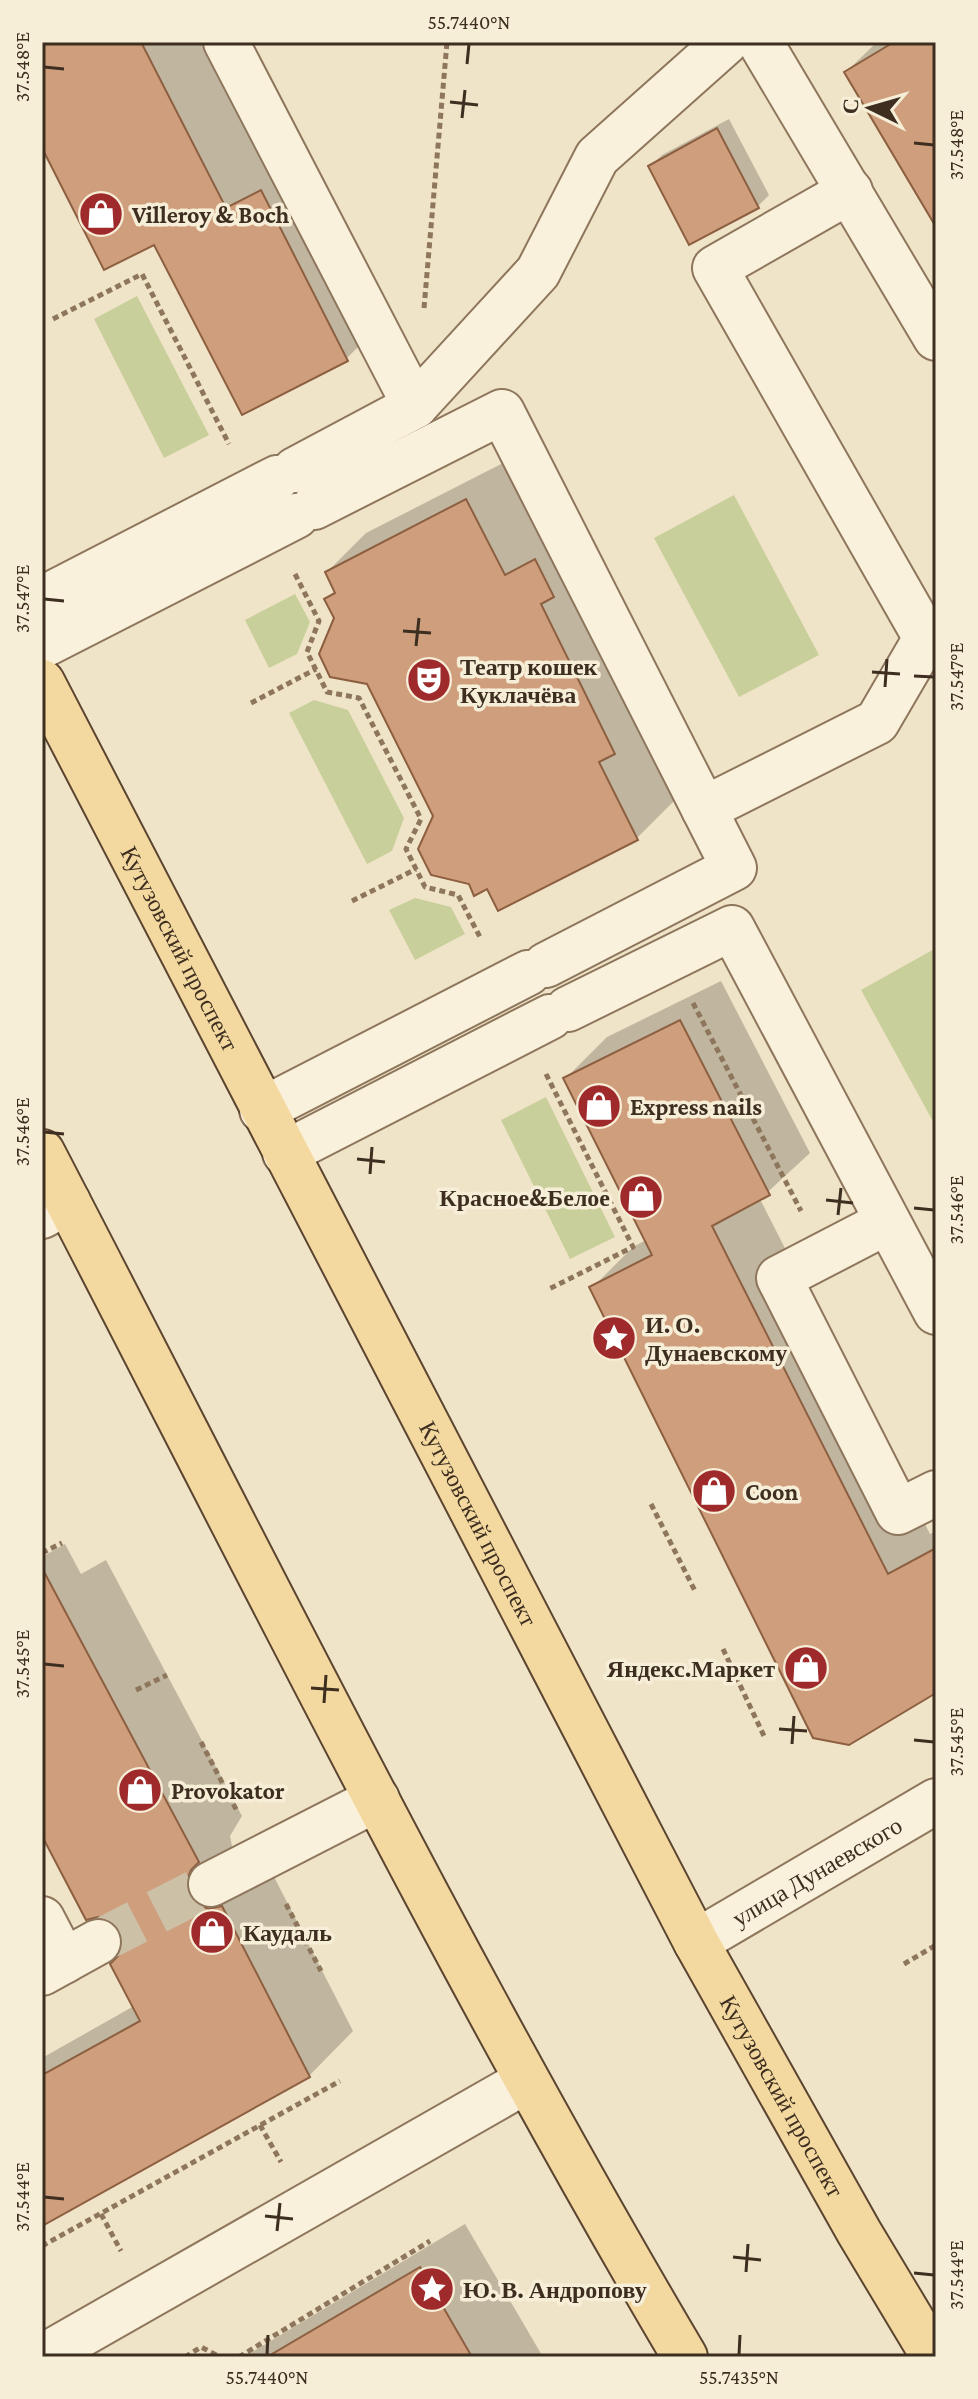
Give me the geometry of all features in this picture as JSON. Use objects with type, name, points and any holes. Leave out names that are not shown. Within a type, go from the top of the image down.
[{"type":"main road","name":"Кутузовский проспект","points":[[42,682],[696,1942],[859,2232],[934,2357]]},
{"type":"main road","points":[[42,1152],[55,1209],[377,1799],[526,2081],[685,2357]]},
{"type":"street","points":[[226,42],[415,406]]},
{"type":"street","points":[[42,646],[295,493],[415,406],[538,272],[597,157],[726,42]]},
{"type":"street","points":[[760,42],[936,338]]},
{"type":"street","points":[[704,809],[877,722],[931,635],[715,268],[850,191]]},
{"type":"street","points":[[42,599],[295,493],[502,412],[734,868],[262,1110]]},
{"type":"street","points":[[285,1153],[732,928],[936,1312]]},
{"type":"street","points":[[887,1222],[779,1278],[898,1512],[936,1493]]},
{"type":"street","points":[[211,1884],[377,1799]]},
{"type":"street","name":"улица Дунаевского","points":[[696,1942],[936,1801]]},
{"type":"street","points":[[42,1919],[68,1958]]},
{"type":"street","points":[[42,2357],[365,2176],[526,2081]]},
{"type":"path","points":[[424,311],[447,42]]},
{"type":"path","points":[[53,319],[142,274],[231,447]]},
{"type":"path","points":[[289,561],[319,621],[307,652],[327,692],[359,698],[421,819],[406,849],[425,887],[458,895],[484,946]]},
{"type":"path","points":[[251,703],[316,669]]},
{"type":"path","points":[[352,901],[416,869]]},
{"type":"path","points":[[678,1005],[691,998],[824,1254]]},
{"type":"path","points":[[544,1070],[633,1247],[549,1289]]},
{"type":"path","points":[[651,1504],[695,1591]]},
{"type":"path","points":[[42,1553],[62,1543]]},
{"type":"path","points":[[723,1649],[764,1736]]},
{"type":"path","points":[[136,1690],[167,1675]]},
{"type":"path","points":[[201,1742],[242,1819]]},
{"type":"path","points":[[283,1898],[321,1971]]},
{"type":"path","points":[[904,1964],[936,1945]]},
{"type":"path","points":[[42,2246],[340,2081]]},
{"type":"path","points":[[239,2357],[430,2241]]},
{"type":"path","points":[[185,2357],[201,2347],[220,2357]]},
{"type":"green space","points":[[137,296],[209,435],[164,458],[94,319]]},
{"type":"green space","points":[[734,495],[819,655],[739,697],[654,538]]},
{"type":"green space","points":[[295,594],[310,622],[297,654],[269,668],[245,620]]},
{"type":"green space","points":[[314,700],[348,710],[404,818],[392,851],[367,864],[289,713]]},
{"type":"green space","points":[[415,898],[451,907],[465,934],[415,960],[389,910]]},
{"type":"green space","points":[[936,948],[936,1127],[861,990]]},
{"type":"green space","points":[[546,1097],[615,1237],[570,1259],[501,1120]]},
{"type":"building","points":[[42,42],[141,42],[226,208],[261,190],[348,361],[242,415],[154,245],[104,270],[42,148]]},
{"type":"building","points":[[894,42],[936,42],[936,227],[844,72]]},
{"type":"building","points":[[717,128],[759,208],[689,245],[648,166]]},
{"type":"building","points":[[466,499],[505,575],[535,559],[554,597],[541,604],[615,754],[599,762],[638,840],[498,911],[487,889],[474,896],[469,884],[431,875],[418,849],[433,816],[367,684],[330,677],[319,654],[334,618],[324,599],[335,593],[325,572]]},
{"type":"building","points":[[680,1020],[770,1195],[712,1226],[888,1574],[936,1548],[936,1693],[849,1745],[813,1738],[589,1287],[652,1255],[563,1078]]},
{"type":"building","points":[[42,1568],[199,1862],[186,1882],[189,1896],[209,1909],[222,1906],[310,2077],[42,2226],[42,2075],[140,2021],[110,1964],[120,1954],[123,1943],[120,1931],[110,1920],[98,1917],[86,1920],[42,1836]]},
{"type":"building","points":[[420,2267],[472,2357],[267,2357]]},
{"type":"tunnel","points":[[98,1942],[211,1884]]},
{"type":"place","name":"Villeroy & Boch","points":[[101,214]]},
{"type":"place","name":"Театр кошек Куклачёва","points":[[429,680]]},
{"type":"place","name":"Express nails","points":[[599,1106]]},
{"type":"place","name":"Красное&Белое","points":[[641,1197]]},
{"type":"place","name":"И. О. Дунаевскому","points":[[614,1338]]},
{"type":"place","name":"Coon","points":[[714,1491]]},
{"type":"place","name":"Яндекс.Маркет","points":[[806,1668]]},
{"type":"place","name":"Provokator","points":[[140,1790]]},
{"type":"place","name":"Каудаль","points":[[212,1932]]},
{"type":"place","name":"Ю. В. Андропову","points":[[432,2289]]}]
